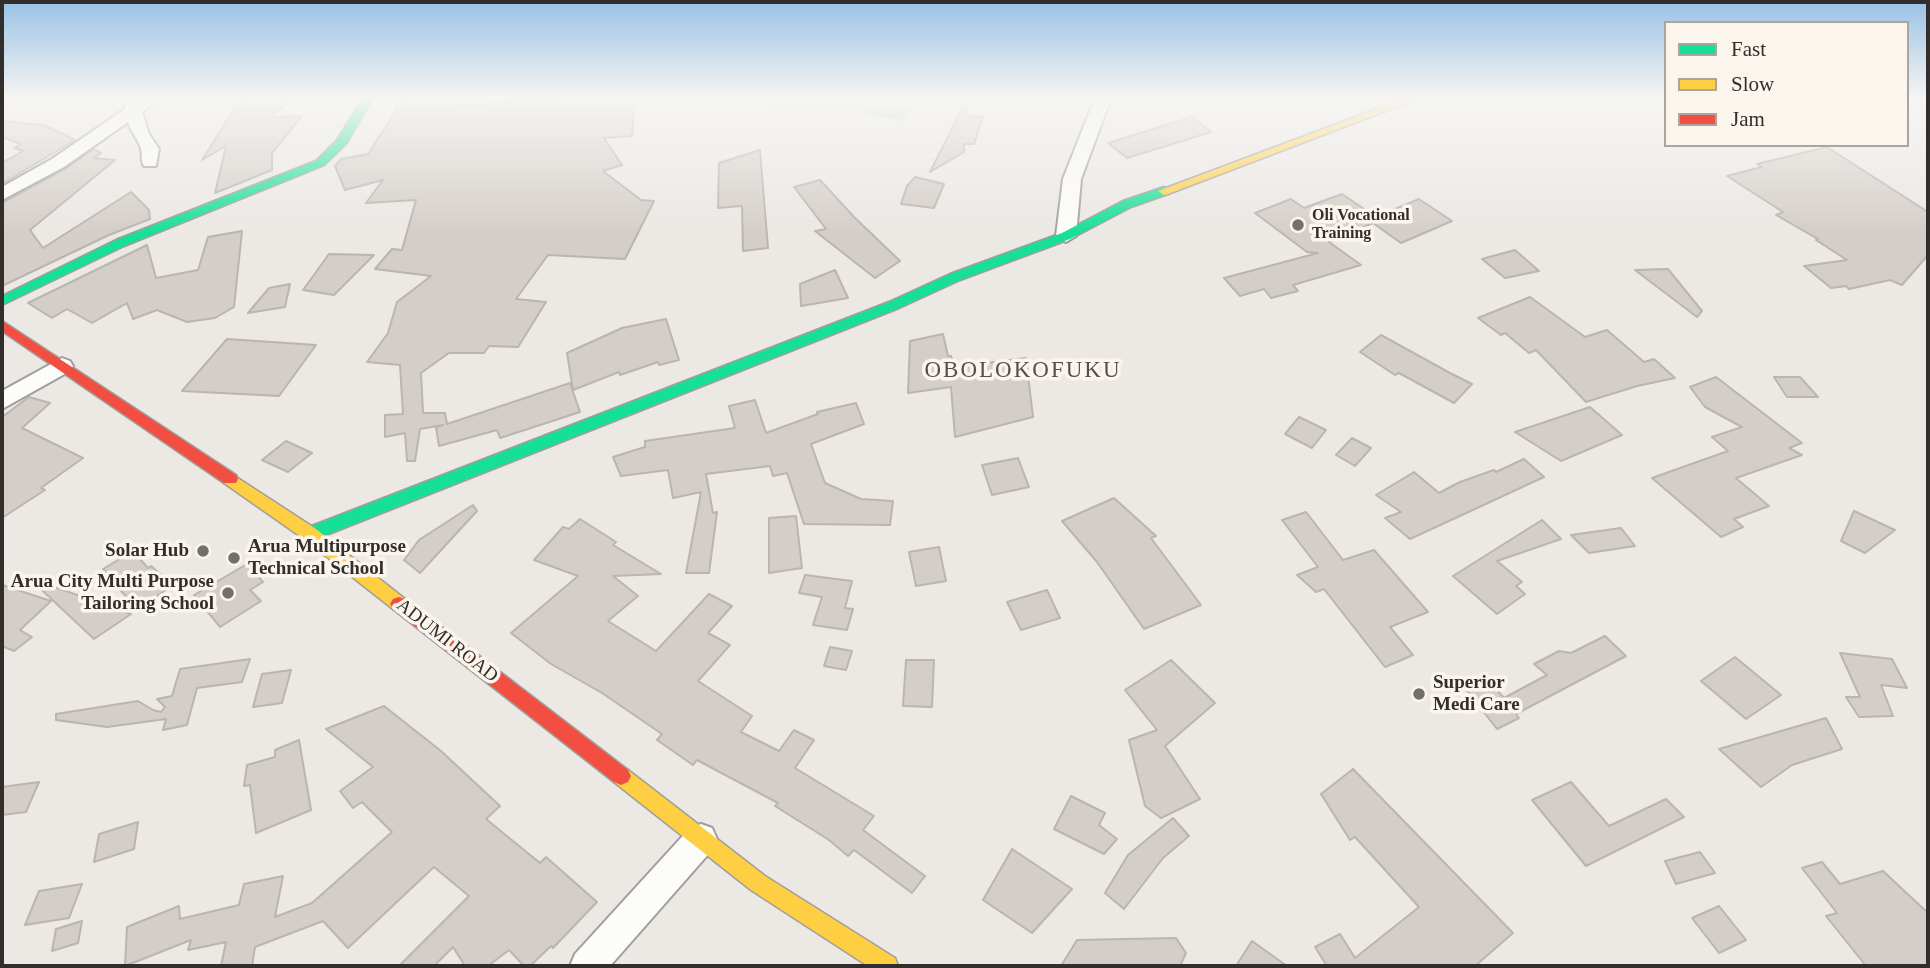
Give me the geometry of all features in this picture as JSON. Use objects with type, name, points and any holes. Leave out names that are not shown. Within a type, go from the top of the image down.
[{"type":"street","points":[[2,194],[58,163],[83,143]]},
{"type":"street","points":[[146,143],[150,149],[150,162]]},
{"type":"street","points":[[2,301],[120,243],[320,163],[334,153],[341,143]]},
{"type":"street","points":[[1066,236],[1072,179],[1084,143]]},
{"type":"street","points":[[310,534],[894,305],[955,277],[1066,236],[1128,204],[1293,143]]},
{"type":"street","name":"ADUMI ROAD","points":[[2,325],[310,534],[758,883],[887,966]]},
{"type":"street","points":[[2,401],[62,366]]},
{"type":"street","points":[[587,966],[701,839]]},
{"type":"building","points":[[19,143],[70,143],[2,184],[2,163],[23,151],[14,148],[21,144]]},
{"type":"building","points":[[213,143],[280,143],[272,153],[272,170],[215,193],[226,146],[202,160]]},
{"type":"building","points":[[375,143],[607,143],[622,165],[603,171],[641,200],[654,201],[625,259],[548,255],[516,299],[546,302],[518,347],[489,346],[484,353],[449,353],[421,373],[423,413],[445,413],[447,424],[570,383],[580,412],[500,438],[497,430],[439,446],[436,427],[443,425],[420,429],[415,461],[407,461],[405,433],[385,437],[385,415],[403,414],[400,365],[367,362],[388,333],[397,302],[431,276],[375,269],[392,249],[402,250],[416,200],[366,203],[383,180],[345,190],[335,166],[341,159],[368,154]]},
{"type":"building","points":[[945,143],[974,143],[964,144],[964,152],[930,172]]},
{"type":"building","points":[[1108,143],[1175,143],[1127,158]]},
{"type":"building","points":[[1827,147],[1928,212],[1928,255],[1902,285],[1890,280],[1849,289],[1846,286],[1831,288],[1804,266],[1847,260],[1816,240],[1818,239],[1776,215],[1783,212],[1727,176],[1762,167],[1757,164]]},
{"type":"building","points":[[94,149],[101,153],[94,158],[115,160],[30,230],[43,248],[131,192],[149,210],[150,219],[109,235],[2,286],[2,203],[65,169]]},
{"type":"building","points":[[760,150],[768,248],[743,251],[742,206],[718,208],[719,163]]},
{"type":"building","points":[[915,177],[944,184],[934,208],[901,204],[907,186]]},
{"type":"building","points":[[820,180],[900,261],[875,278],[815,231],[826,229],[794,187]]},
{"type":"building","points":[[1342,194],[1376,217],[1419,199],[1452,221],[1401,243],[1373,223],[1329,242],[1361,265],[1293,285],[1298,291],[1271,298],[1264,289],[1240,296],[1224,278],[1318,253],[1307,252],[1255,213],[1291,199],[1304,208]]},
{"type":"building","points":[[242,231],[234,307],[215,318],[187,322],[157,310],[133,319],[127,303],[92,323],[67,309],[52,318],[28,303],[147,245],[156,278],[198,270],[208,237]]},
{"type":"building","points":[[1515,250],[1539,271],[1505,278],[1482,259]]},
{"type":"building","points":[[329,254],[374,255],[334,295],[303,290]]},
{"type":"building","points":[[1668,269],[1702,311],[1697,317],[1635,270]]},
{"type":"building","points":[[835,270],[848,298],[801,306],[800,284]]},
{"type":"building","points":[[290,284],[285,307],[248,313],[269,288]]},
{"type":"building","points":[[1530,297],[1585,337],[1607,330],[1644,362],[1654,359],[1675,378],[1637,386],[1586,402],[1536,350],[1529,353],[1505,333],[1501,335],[1478,318]]},
{"type":"building","points":[[666,319],[679,360],[659,365],[658,362],[620,375],[619,372],[573,390],[567,353],[622,328]]},
{"type":"building","points":[[943,334],[948,356],[951,356],[955,367],[1026,358],[1033,417],[955,437],[951,387],[908,393],[910,341]]},
{"type":"building","points":[[1381,335],[1472,384],[1454,403],[1399,373],[1395,375],[1360,352]]},
{"type":"building","points":[[227,339],[316,345],[279,396],[182,391]]},
{"type":"building","points":[[1716,377],[1802,443],[1789,448],[1802,455],[1736,478],[1769,506],[1734,519],[1743,527],[1721,537],[1652,478],[1728,451],[1712,437],[1742,427],[1705,407],[1690,387]]},
{"type":"building","points":[[1774,377],[1800,377],[1818,397],[1787,397]]},
{"type":"building","points":[[29,397],[50,403],[22,428],[83,458],[41,488],[45,490],[2,518],[2,417]]},
{"type":"building","points":[[755,400],[766,433],[818,414],[817,412],[856,403],[864,424],[811,444],[825,483],[861,499],[893,501],[890,525],[804,524],[787,473],[773,476],[770,466],[706,474],[713,513],[717,512],[709,573],[686,573],[701,492],[673,498],[668,470],[621,476],[613,457],[645,447],[645,441],[735,428],[729,406]]},
{"type":"building","points":[[1590,407],[1622,435],[1561,461],[1515,432]]},
{"type":"building","points":[[1299,417],[1326,430],[1312,448],[1285,434]]},
{"type":"building","points":[[1352,438],[1371,448],[1355,466],[1336,455]]},
{"type":"building","points":[[286,441],[312,453],[288,472],[262,460]]},
{"type":"building","points":[[1018,458],[1029,487],[992,495],[982,465]]},
{"type":"building","points":[[1524,459],[1544,477],[1410,539],[1385,518],[1401,512],[1376,495],[1414,472],[1439,493],[1460,482],[1494,470],[1496,472]]},
{"type":"building","points":[[1114,498],[1156,536],[1151,538],[1201,605],[1144,629],[1097,562],[1062,521]]},
{"type":"building","points":[[473,505],[477,511],[420,573],[404,560],[419,540]]},
{"type":"building","points":[[1854,511],[1895,530],[1865,553],[1841,541]]},
{"type":"building","points":[[1306,512],[1343,560],[1374,550],[1428,612],[1390,627],[1413,655],[1385,667],[1324,589],[1316,592],[1297,575],[1318,567],[1282,520]]},
{"type":"building","points":[[796,516],[802,568],[769,573],[769,518]]},
{"type":"building","points":[[580,519],[616,542],[613,545],[661,574],[613,576],[638,596],[608,621],[656,651],[709,594],[732,606],[708,633],[730,645],[698,681],[752,716],[741,732],[779,751],[794,730],[814,740],[795,768],[874,816],[863,830],[925,876],[912,893],[854,850],[848,856],[829,840],[775,806],[778,803],[697,760],[693,765],[657,740],[662,734],[602,693],[551,664],[511,633],[578,576],[534,560],[563,527],[569,529]]},
{"type":"building","points":[[1542,520],[1561,539],[1497,561],[1522,582],[1516,586],[1525,594],[1497,614],[1453,576]]},
{"type":"building","points":[[1621,528],[1635,546],[1589,553],[1571,535]]},
{"type":"building","points":[[939,547],[946,581],[916,586],[909,552]]},
{"type":"building","points":[[133,551],[148,568],[151,566],[173,585],[137,610],[103,569]]},
{"type":"building","points":[[247,564],[263,582],[250,590],[261,601],[220,627],[194,595]]},
{"type":"building","points":[[805,575],[852,581],[845,608],[853,609],[847,630],[813,625],[822,597],[799,593]]},
{"type":"building","points":[[29,578],[131,614],[94,639]]},
{"type":"building","points":[[2,585],[51,601],[20,630],[32,637],[14,651],[2,646]]},
{"type":"building","points":[[1047,590],[1060,618],[1021,630],[1007,602]]},
{"type":"building","points":[[1605,636],[1626,656],[1516,714],[1519,718],[1497,729],[1461,683],[1484,675],[1504,698],[1547,675],[1534,664],[1559,651],[1571,653]]},
{"type":"building","points":[[830,647],[852,651],[846,670],[824,666]]},
{"type":"building","points":[[1840,653],[1892,659],[1907,688],[1881,685],[1893,716],[1859,717],[1846,697],[1860,697]]},
{"type":"building","points":[[1735,657],[1781,695],[1746,719],[1701,681]]},
{"type":"building","points":[[250,659],[242,682],[197,688],[187,725],[163,730],[166,719],[107,727],[56,720],[56,714],[138,701],[161,712],[165,707],[157,699],[172,696],[180,669]]},
{"type":"building","points":[[906,660],[934,660],[932,707],[903,706]]},
{"type":"building","points":[[1171,660],[1215,703],[1165,746],[1200,799],[1161,818],[1145,806],[1129,740],[1157,730],[1125,690]]},
{"type":"building","points":[[291,670],[282,703],[253,707],[262,674]]},
{"type":"building","points":[[384,706],[441,751],[500,806],[486,819],[540,863],[546,857],[597,902],[553,948],[551,946],[530,966],[524,966],[509,950],[488,966],[465,966],[453,947],[434,966],[399,966],[469,896],[434,867],[348,948],[323,921],[255,947],[252,966],[221,966],[226,942],[188,950],[191,940],[125,966],[127,927],[179,906],[180,919],[239,905],[244,884],[283,876],[275,917],[312,903],[392,832],[362,802],[353,808],[340,791],[373,767],[326,729]]},
{"type":"building","points":[[1826,718],[1842,749],[1792,765],[1761,787],[1719,749]]},
{"type":"building","points":[[299,740],[311,810],[256,833],[250,785],[244,786],[247,765],[275,757],[275,750]]},
{"type":"building","points":[[1353,769],[1513,933],[1475,966],[1327,966],[1315,947],[1340,934],[1355,958],[1419,907],[1355,837],[1350,840],[1321,794]]},
{"type":"building","points":[[39,782],[26,812],[2,815],[2,787]]},
{"type":"building","points":[[1571,782],[1609,826],[1666,799],[1684,817],[1586,866],[1532,800]]},
{"type":"building","points":[[1071,796],[1105,813],[1099,825],[1117,839],[1104,854],[1054,829]]},
{"type":"building","points":[[1173,818],[1189,836],[1163,858],[1124,909],[1105,893],[1128,855]]},
{"type":"building","points":[[138,822],[134,849],[94,862],[99,834]]},
{"type":"building","points":[[1012,849],[1072,889],[1032,933],[983,900]]},
{"type":"building","points":[[1700,852],[1715,873],[1676,884],[1665,861]]},
{"type":"building","points":[[1822,862],[1840,884],[1883,871],[1928,913],[1928,966],[1866,966],[1826,916],[1837,913],[1802,868]]},
{"type":"building","points":[[82,884],[69,918],[25,925],[39,891]]},
{"type":"building","points":[[1719,906],[1746,940],[1719,953],[1692,918]]},
{"type":"building","points":[[82,921],[78,943],[52,951],[56,929]]},
{"type":"building","points":[[1176,938],[1186,953],[1180,966],[1061,966],[1077,940]]},
{"type":"building","points":[[1252,941],[1287,966],[1236,966]]},
{"type":"traffic: fast","points":[[2,301],[120,243],[320,163],[341,143]]},
{"type":"traffic: fast","points":[[310,534],[894,305],[955,277],[1066,236],[1127,204],[1164,191]]},
{"type":"traffic: slow","points":[[1164,191],[1293,143]]},
{"type":"traffic: slow","points":[[230,479],[310,534],[399,604]]},
{"type":"traffic: slow","points":[[621,776],[758,883],[887,966]]},
{"type":"traffic: jam","points":[[2,325],[230,479]]},
{"type":"traffic: jam","points":[[399,604],[621,776]]},
{"type":"place","name":"Oli Vocational Training","points":[[1298,225]]},
{"type":"place","name":"Solar Hub","points":[[203,551]]},
{"type":"place","name":"Arua Multipurpose Technical School","points":[[234,558]]},
{"type":"place","name":"Arua City Multi Purpose Tailoring School","points":[[228,593]]},
{"type":"place","name":"Superior Medi Care","points":[[1419,694]]},
{"type":"district","name":"OBOLOKOFUKU","points":[[1023,371]]}]
